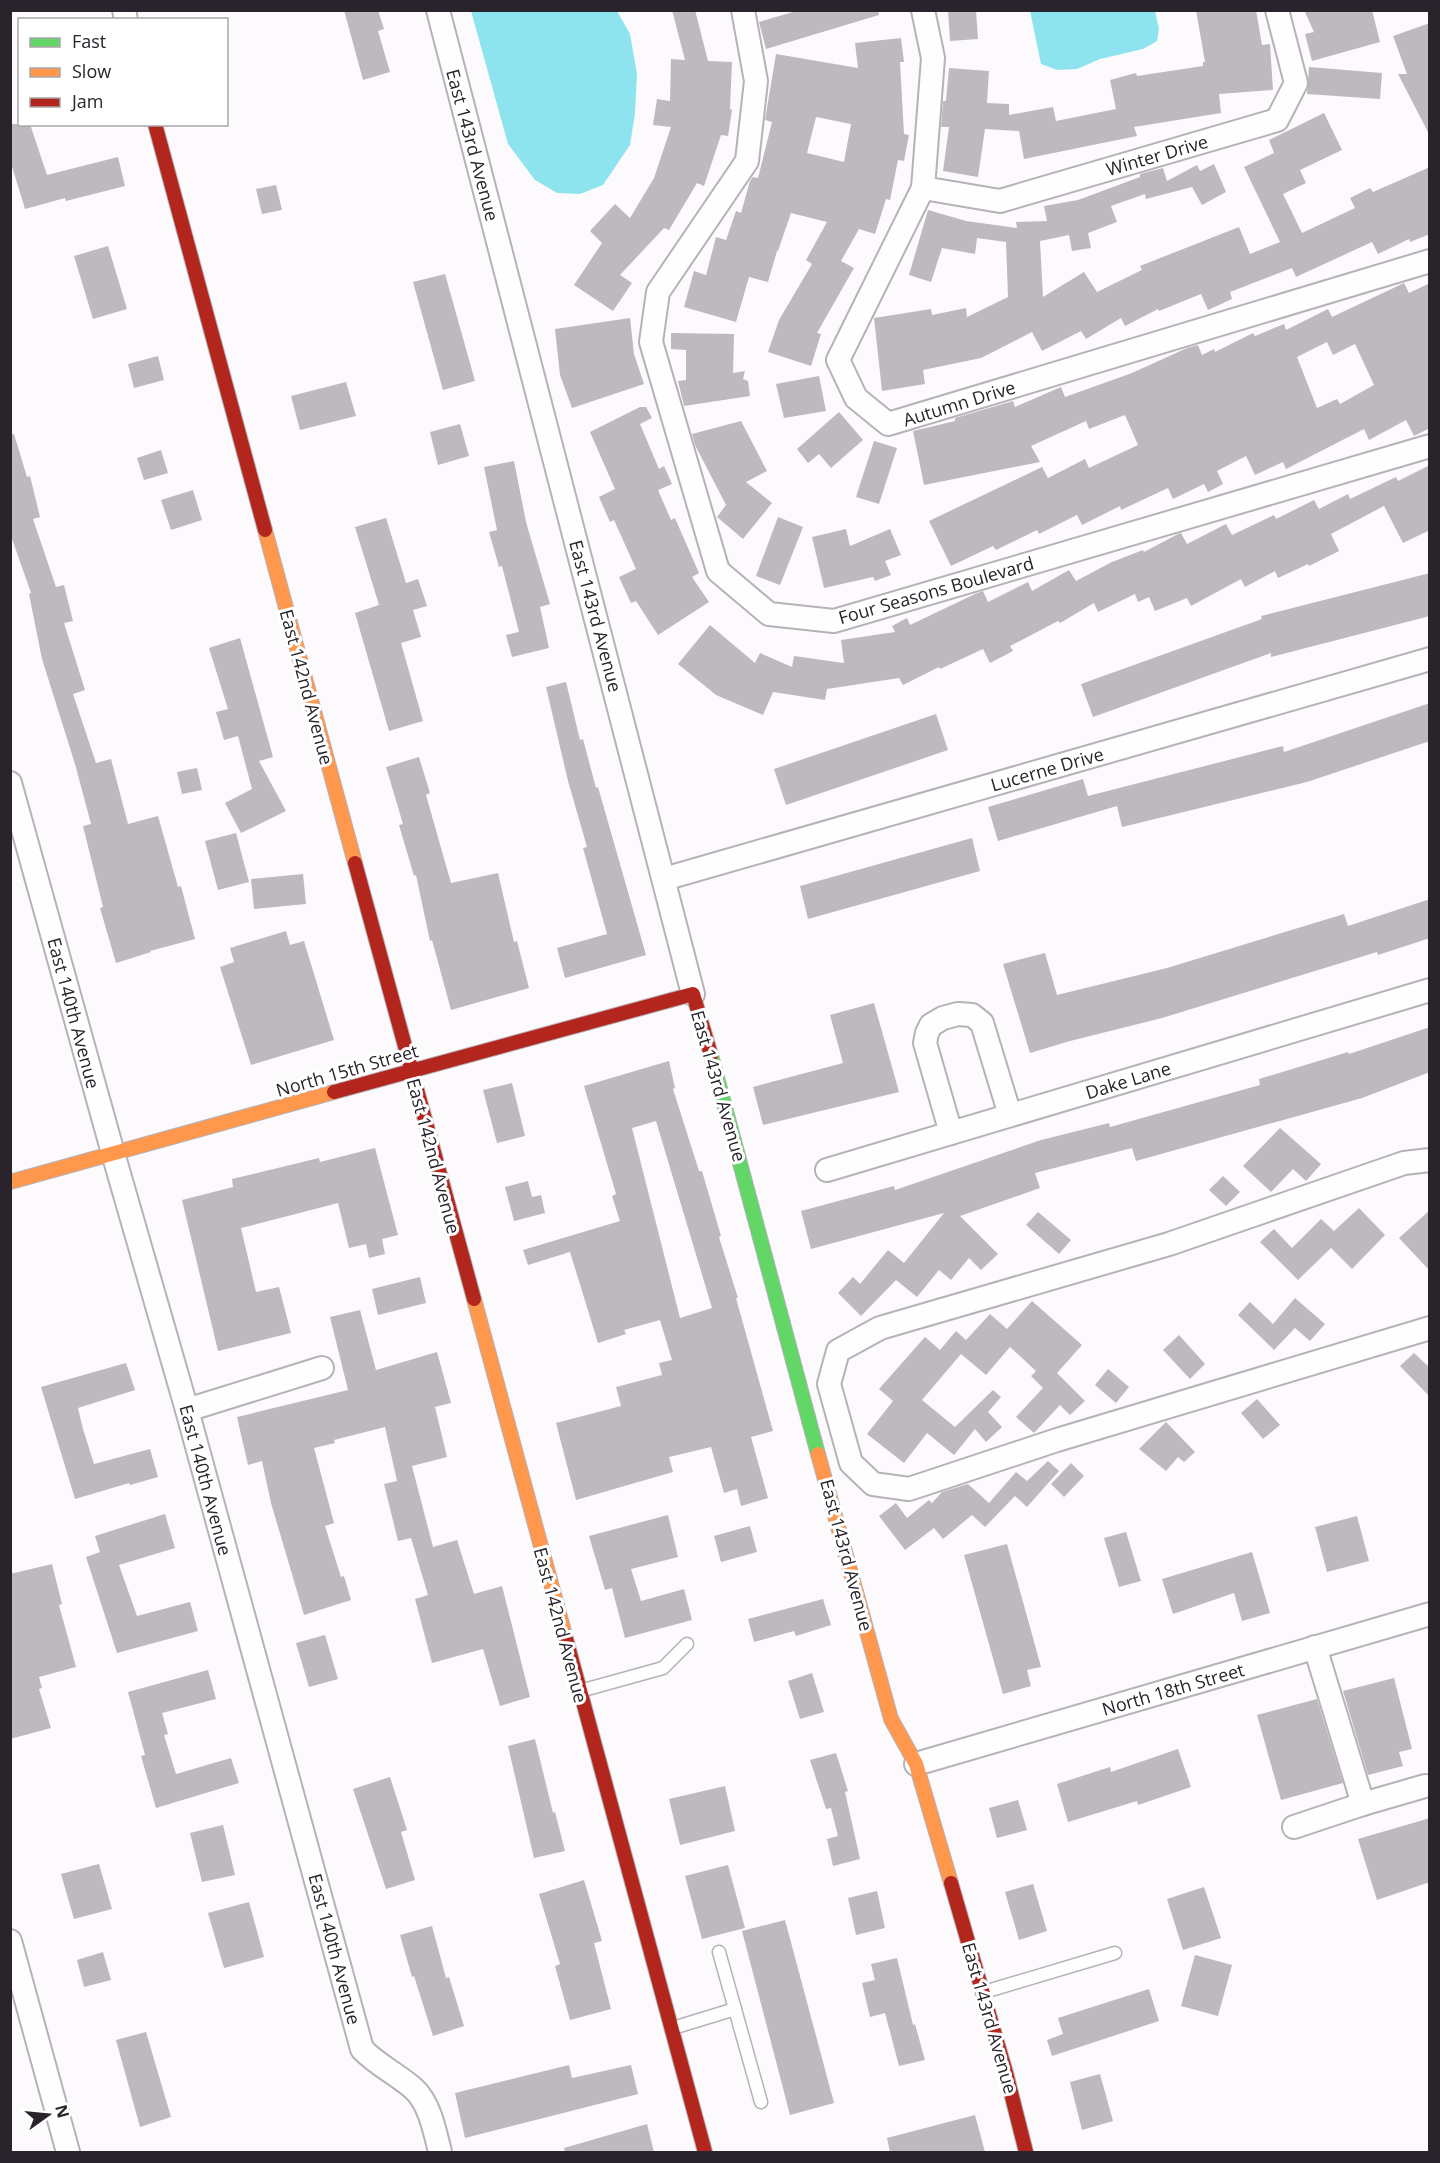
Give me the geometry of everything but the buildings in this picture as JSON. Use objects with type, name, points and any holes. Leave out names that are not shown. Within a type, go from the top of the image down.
[{"type":"street","name":"East 143rd Avenue","points":[[438,10],[693,994],[720,1082],[740,1156],[750,1205],[891,1719],[916,1764],[1006,2073],[1026,2152]]},
{"type":"street","name":"Four Seasons Boulevard","points":[[743,10],[756,81],[747,161],[658,292],[651,342],[718,571],[769,614],[834,621],[1430,446]]},
{"type":"street","name":"Autumn Drive","points":[[923,10],[933,58],[923,188],[838,360],[856,398],[888,424],[1430,261]]},
{"type":"street","name":"Winter Drive","points":[[923,188],[1000,201],[1277,120],[1296,83],[1277,10]]},
{"type":"street","name":"East 142nd Avenue","points":[[156,126],[705,2152]]},
{"type":"street","name":"Lucerne Drive","points":[[664,879],[1430,659]]},
{"type":"street","name":"East 140th Avenue","points":[[10,783],[187,1410],[362,2049],[415,2090],[427,2111],[440,2152]]},
{"type":"street","name":"Dake Lane","points":[[827,1170],[1430,990]]},
{"type":"street","name":"North 15th Street","points":[[10,1182],[693,994]]},
{"type":"street","points":[[951,1133],[925,1043],[931,1025],[943,1018],[958,1014],[972,1015],[982,1023],[1010,1115]]},
{"type":"street","points":[[1430,1160],[1404,1163],[1169,1244],[880,1328],[838,1351],[829,1384],[851,1463],[873,1484],[909,1489],[1057,1440],[1430,1328]]},
{"type":"street","points":[[187,1410],[322,1368]]},
{"type":"street","name":"North 18th Street","points":[[916,1764],[1430,1614]]},
{"type":"street","points":[[1316,1647],[1363,1804]]},
{"type":"street","points":[[1294,1827],[1425,1786]]},
{"type":"street","points":[[10,1941],[68,2152]]},
{"type":"lane","points":[[579,1692],[663,1668],[687,1644]]},
{"type":"lane","points":[[718,1952],[761,2102]]},
{"type":"lane","points":[[983,1993],[1115,1953]]},
{"type":"lane","points":[[671,2029],[735,2009]]},
{"type":"water","points":[[471,11],[617,11],[630,34],[637,74],[635,113],[630,145],[603,185],[580,194],[557,193],[535,180],[508,144]]},
{"type":"water","points":[[1030,11],[1155,11],[1159,29],[1157,41],[1143,49],[1100,59],[1077,69],[1057,70],[1041,64]]},
{"type":"traffic: fast","points":[[711,1055],[818,1454]]},
{"type":"traffic: slow","points":[[265,530],[355,863]]},
{"type":"traffic: slow","points":[[10,1182],[334,1092]]},
{"type":"traffic: slow","points":[[474,1299],[565,1635]]},
{"type":"traffic: slow","points":[[818,1454],[891,1719],[916,1764],[951,1883]]},
{"type":"traffic: jam","points":[[156,126],[265,530]]},
{"type":"traffic: jam","points":[[355,863],[474,1299]]},
{"type":"traffic: jam","points":[[334,1092],[693,994],[711,1055]]},
{"type":"traffic: jam","points":[[565,1635],[705,2152]]},
{"type":"traffic: jam","points":[[951,1883],[1006,2073],[1026,2152]]}]
